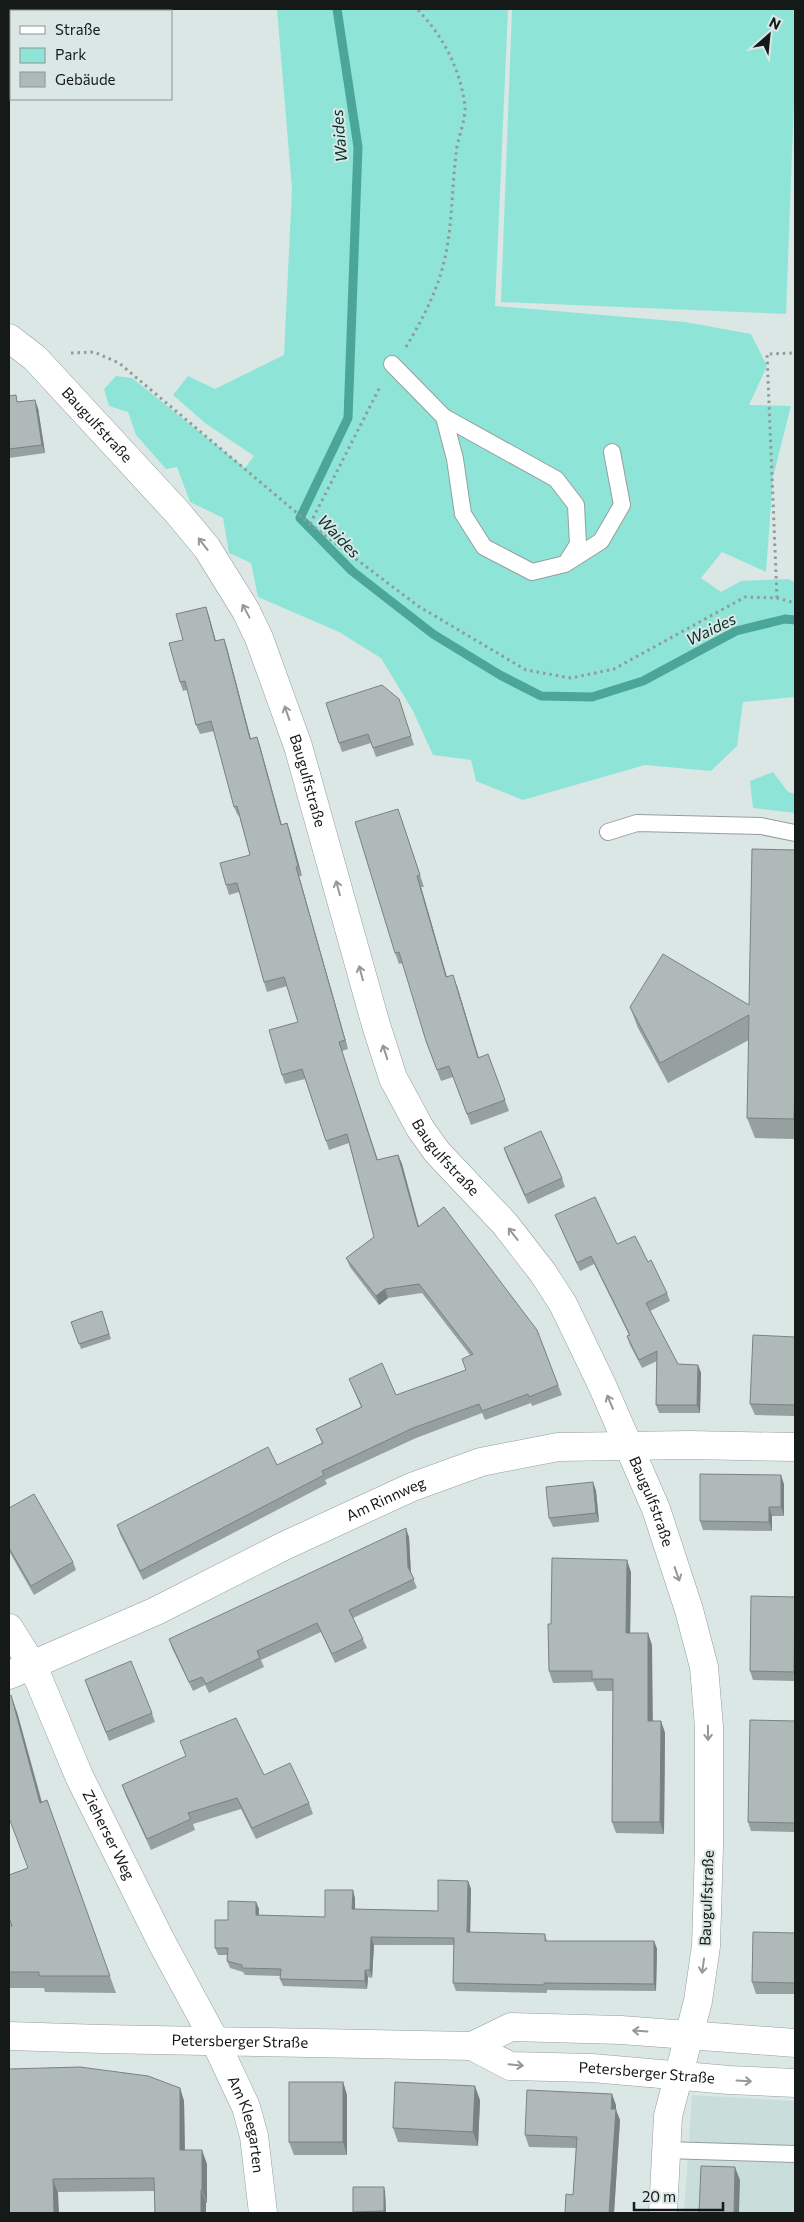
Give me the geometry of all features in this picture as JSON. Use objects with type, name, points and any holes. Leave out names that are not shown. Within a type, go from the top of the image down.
[{"type":"street","name":"Baugulfstraße","points":[[9,338],[35,358],[178,513],[207,548],[246,611],[259,638],[298,746],[376,1025],[393,1078],[420,1128],[437,1152],[505,1224],[548,1281],[576,1328],[659,1518],[689,1610],[704,1667],[708,1727],[709,1846],[706,1946],[698,2001],[668,2116],[663,2213]]},
{"type":"street","name":"Am Rinnweg","points":[[21,1670],[156,1611],[284,1546],[412,1487],[481,1462],[558,1448],[795,1447]]},
{"type":"street","name":"Zieherser Weg","points":[[9,1628],[21,1670],[80,1776],[161,1941],[214,2041]]},
{"type":"street","name":"Petersberger Straße","points":[[472,2046],[511,2027],[621,2030],[795,2043]]},
{"type":"street","name":"Petersberger Straße","points":[[9,2036],[472,2046],[510,2066],[592,2068],[678,2076],[795,2083]]},
{"type":"street","name":"Am Kleegarten","points":[[214,2041],[246,2107],[251,2124],[259,2172],[263,2213]]},
{"type":"lane","points":[[392,364],[444,417],[556,479],[576,505],[578,544],[565,564]]},
{"type":"lane","points":[[444,417],[455,459],[463,514],[484,548],[532,572],[565,564],[601,541],[622,505],[612,452]]},
{"type":"lane","points":[[608,832],[638,823],[761,826],[795,833]]},
{"type":"lane","points":[[665,2150],[795,2154]]},
{"type":"path","points":[[310,524],[392,364],[403,353],[421,321],[440,278],[451,222],[456,152],[465,108],[459,79],[449,51],[427,19],[417,9]]},
{"type":"path","points":[[35,358],[72,352],[94,352],[119,363],[310,524],[418,606],[526,670],[570,678],[614,670],[745,597],[777,598],[795,603]]},
{"type":"path","points":[[777,598],[767,354],[795,353]]},
{"type":"shaded area","points":[[692,2095],[795,2101],[795,2213],[684,2213]]},
{"type":"green space","points":[[277,9],[508,9],[495,306],[685,322],[751,334],[767,366],[749,405],[791,406],[773,477],[766,572],[722,552],[701,578],[721,592],[741,581],[788,579],[795,582],[795,697],[743,702],[737,746],[711,771],[645,765],[523,800],[476,781],[471,760],[433,755],[413,711],[381,658],[339,632],[258,597],[251,563],[229,553],[223,518],[190,502],[177,467],[166,469],[136,435],[128,412],[109,406],[104,389],[116,376],[132,378],[245,468],[254,456],[205,423],[173,395],[188,376],[215,389],[284,355],[292,189]]},
{"type":"green space","points":[[512,9],[795,9],[795,73],[786,314],[501,302]]},
{"type":"green space","points":[[773,772],[788,792],[795,794],[795,813],[753,808],[750,781]]},
{"type":"building","points":[[16,395],[17,402],[35,400],[42,445],[9,449],[9,396]]},
{"type":"building","points":[[206,607],[215,641],[224,639],[250,739],[257,737],[281,825],[287,823],[298,866],[296,867],[345,1040],[339,1042],[377,1160],[398,1155],[418,1227],[444,1207],[537,1330],[558,1385],[529,1397],[528,1394],[482,1411],[479,1404],[413,1428],[322,1471],[324,1475],[140,1571],[117,1525],[268,1447],[277,1465],[323,1443],[316,1429],[362,1407],[349,1379],[382,1363],[396,1395],[466,1370],[462,1359],[473,1354],[419,1284],[385,1289],[376,1296],[346,1258],[374,1237],[347,1134],[326,1141],[302,1069],[282,1075],[269,1030],[298,1022],[284,977],[264,982],[237,883],[226,885],[220,863],[250,855],[237,806],[234,807],[211,721],[196,725],[185,681],[180,682],[169,643],[183,640],[176,614]]},
{"type":"building","points":[[382,685],[399,699],[411,736],[373,748],[368,734],[339,743],[326,703]]},
{"type":"building","points":[[398,809],[420,875],[417,876],[446,977],[453,975],[478,1058],[488,1054],[505,1100],[467,1114],[449,1066],[437,1070],[426,1041],[399,952],[395,953],[355,822]]},
{"type":"building","points":[[752,849],[795,850],[794,1119],[747,1118],[749,1015],[660,1063],[630,1007],[663,954],[749,1005]]},
{"type":"building","points":[[541,1131],[562,1178],[525,1195],[504,1148]]},
{"type":"building","points":[[595,1197],[617,1244],[635,1236],[648,1262],[651,1260],[667,1293],[646,1303],[678,1364],[698,1365],[697,1405],[656,1405],[657,1351],[639,1360],[627,1336],[630,1335],[591,1256],[577,1263],[555,1215]]},
{"type":"building","points":[[102,1311],[109,1334],[79,1344],[71,1322]]},
{"type":"building","points":[[753,1335],[795,1337],[795,1405],[750,1404]]},
{"type":"building","points":[[700,1474],[781,1475],[781,1507],[769,1507],[769,1522],[700,1521]]},
{"type":"building","points":[[593,1482],[596,1513],[549,1518],[546,1487]]},
{"type":"building","points":[[34,1494],[73,1562],[31,1586],[9,1548],[9,1508]]},
{"type":"building","points":[[406,1528],[408,1567],[414,1579],[349,1610],[363,1639],[332,1654],[317,1623],[257,1651],[260,1658],[206,1684],[202,1677],[189,1682],[169,1639]]},
{"type":"building","points":[[552,1558],[627,1560],[626,1633],[648,1633],[648,1721],[661,1721],[660,1822],[612,1822],[613,1679],[592,1679],[592,1671],[549,1671],[548,1624],[551,1624]]},
{"type":"building","points":[[751,1596],[795,1597],[794,1672],[750,1671]]},
{"type":"building","points":[[131,1661],[152,1713],[106,1732],[85,1680]]},
{"type":"building","points":[[11,1695],[40,1803],[47,1800],[110,1976],[39,1976],[39,1972],[9,1972],[9,1926],[12,1926],[9,1918],[9,1875],[28,1868],[9,1818],[9,1696]]},
{"type":"building","points":[[236,1718],[264,1775],[290,1763],[309,1803],[252,1828],[237,1798],[188,1813],[191,1819],[147,1839],[122,1785],[186,1756],[180,1741]]},
{"type":"building","points":[[750,1720],[795,1721],[795,1823],[748,1822]]},
{"type":"building","points":[[438,1880],[468,1881],[467,1932],[545,1934],[545,1941],[654,1941],[654,1984],[544,1983],[544,1985],[453,1983],[454,1938],[371,1937],[370,1970],[365,1970],[365,1981],[280,1979],[281,1969],[242,1968],[242,1965],[227,1961],[228,1948],[215,1948],[215,1920],[228,1920],[228,1901],[256,1902],[256,1915],[325,1917],[325,1890],[353,1890],[352,1909],[438,1911]]},
{"type":"building","points":[[753,1932],[795,1933],[795,1983],[752,1982]]},
{"type":"building","points":[[80,2067],[148,2076],[180,2088],[180,2150],[202,2150],[201,2213],[155,2213],[154,2178],[53,2179],[54,2213],[9,2213],[9,2069]]},
{"type":"building","points":[[289,2082],[343,2082],[343,2142],[289,2142]]},
{"type":"building","points":[[395,2082],[475,2086],[473,2132],[393,2128]]},
{"type":"building","points":[[527,2090],[612,2094],[611,2109],[616,2109],[609,2213],[565,2213],[566,2194],[573,2195],[577,2137],[525,2135]]},
{"type":"building","points":[[701,2166],[735,2167],[734,2213],[699,2213]]},
{"type":"building","points":[[353,2187],[384,2187],[384,2211],[353,2212]]},
{"type":"waterway","name":"Waides","points":[[337,9],[358,147],[348,418],[300,518],[352,571],[433,634],[500,675],[541,696],[592,697],[643,681],[736,631],[785,619],[795,620]]}]
